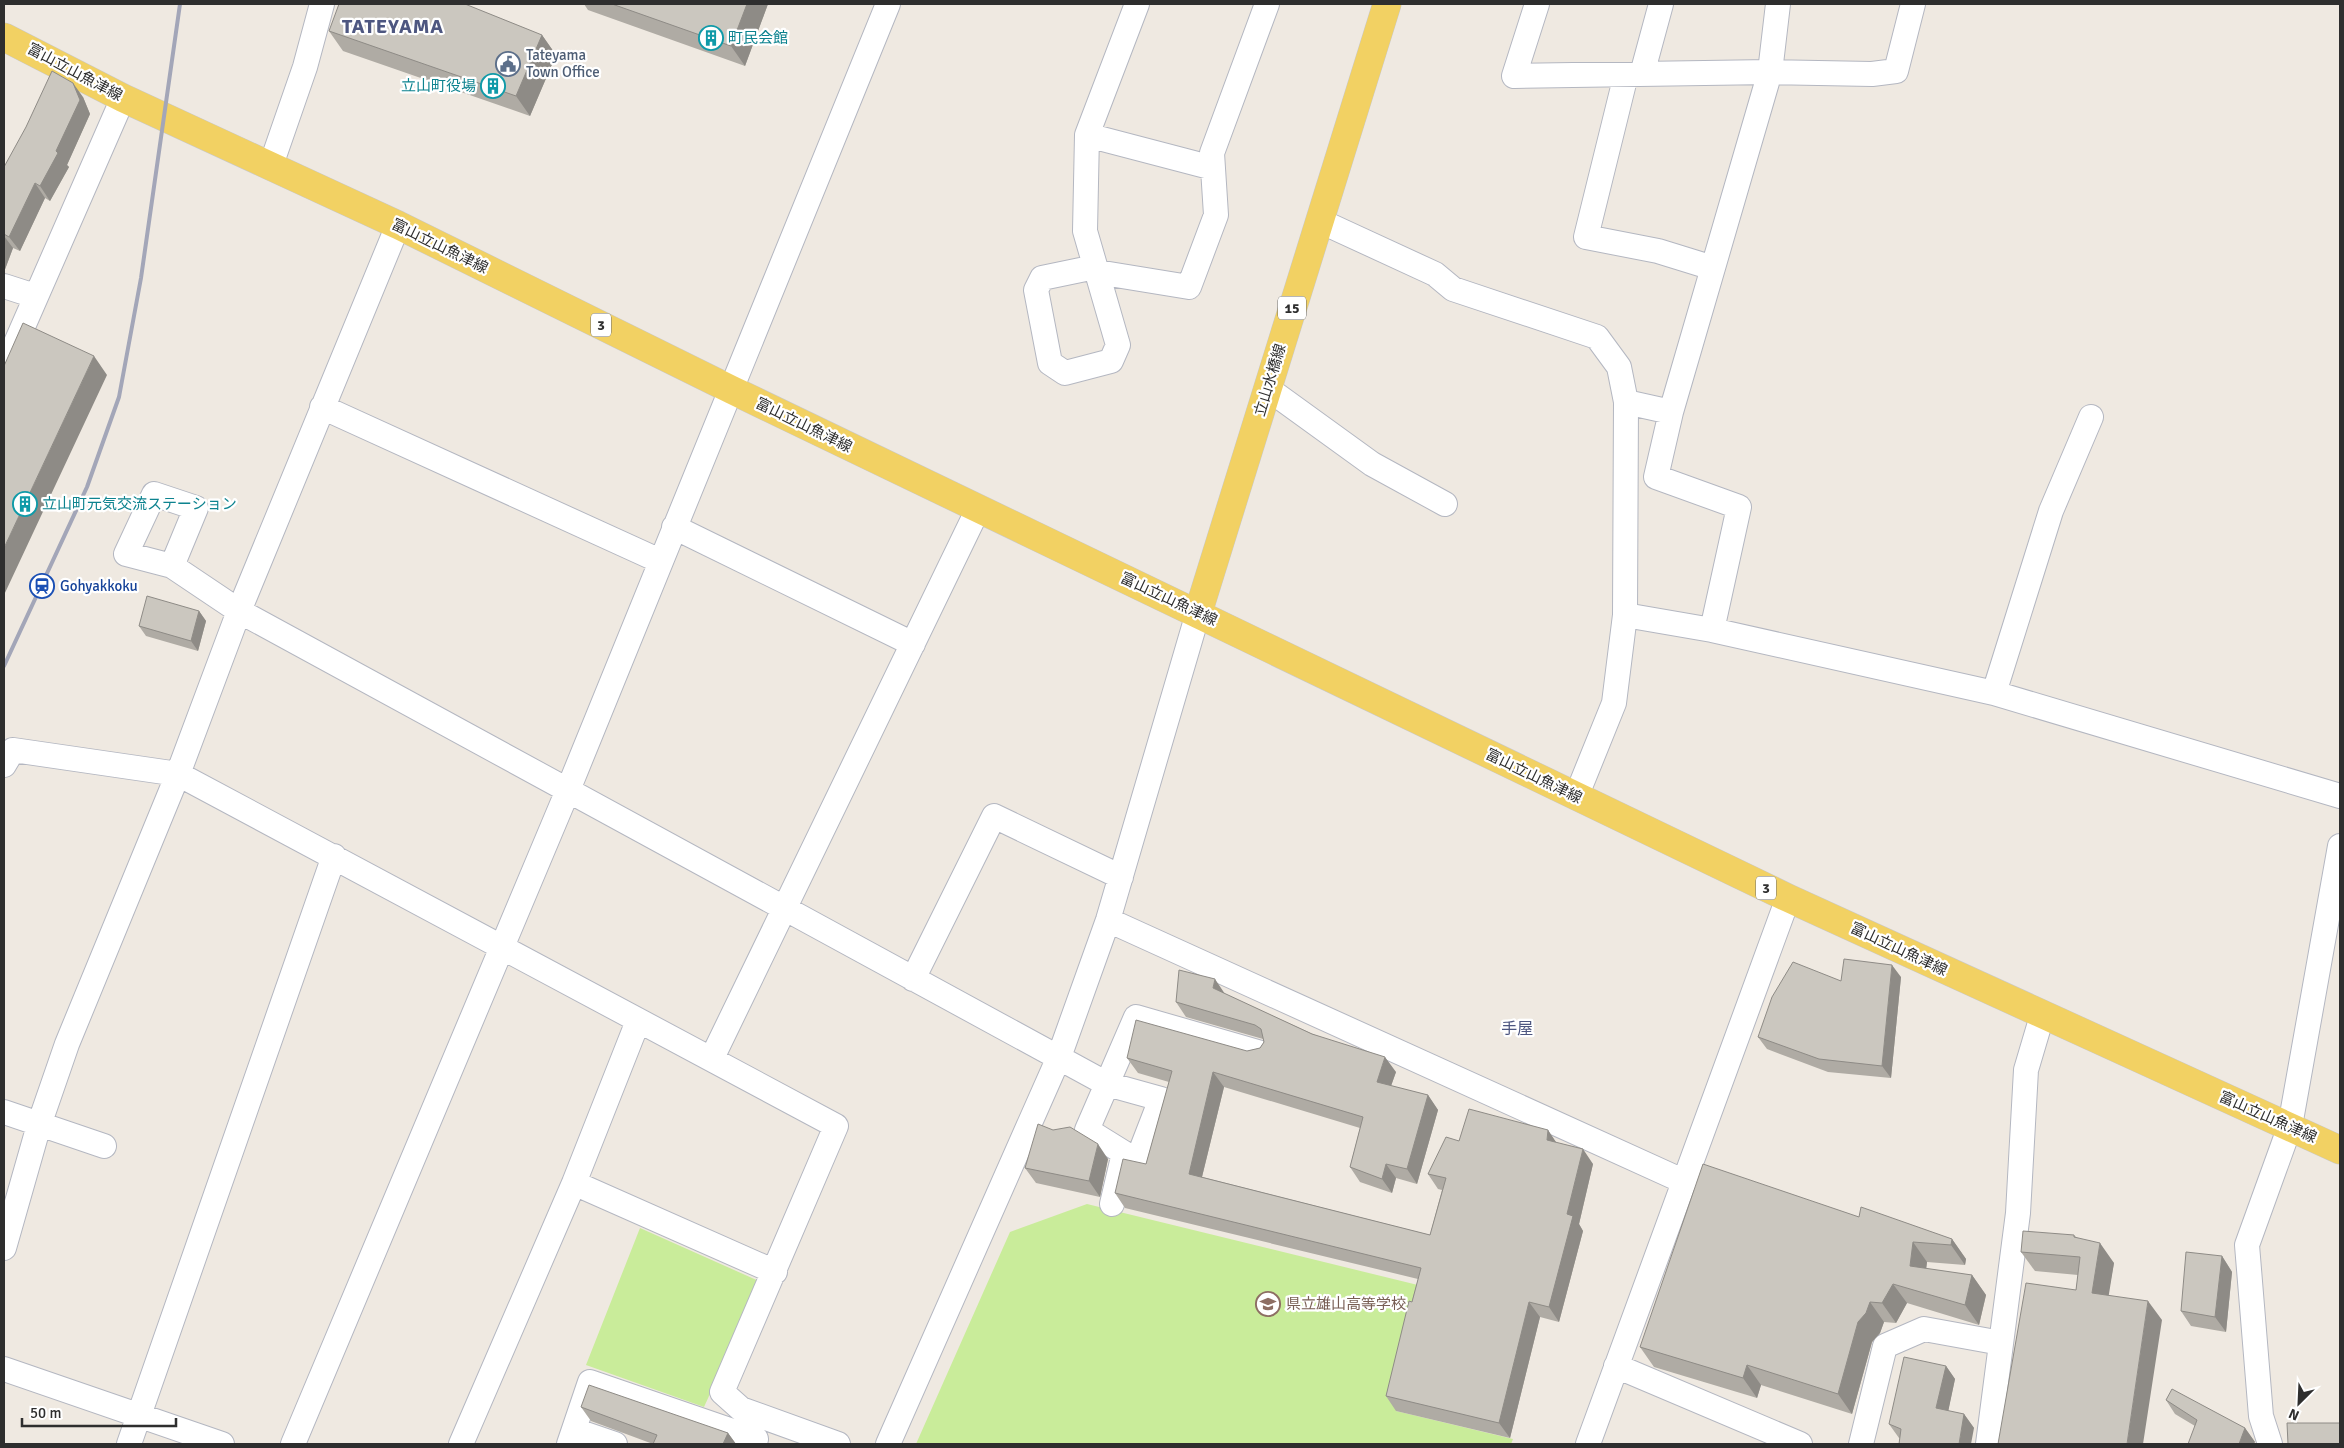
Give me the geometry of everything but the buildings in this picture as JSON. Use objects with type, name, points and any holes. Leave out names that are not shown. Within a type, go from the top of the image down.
[{"type":"main road","name":"立山水橋線","points":[[1198,613],[1386,4]]},
{"type":"main road","name":"富山立山魚津線","points":[[4,37],[123,98],[398,225],[732,390],[1198,613],[1576,797],[2042,1016],[2340,1150]]},
{"type":"street","points":[[271,166],[306,67],[322,4]]},
{"type":"street","points":[[293,1444],[568,790],[888,4]]},
{"type":"street","points":[[1137,4],[1087,135],[1085,231],[1096,269],[1118,344],[1111,361],[1065,373],[1050,363],[1036,290],[1042,278],[1096,269],[1189,287],[1216,215],[1212,154],[1267,4]]},
{"type":"street","points":[[1537,4],[1514,76],[1770,72],[1872,74],[1896,71],[1913,4]]},
{"type":"street","points":[[1662,4],[1634,74],[1586,237],[1658,250],[1713,268]]},
{"type":"street","points":[[1712,630],[1739,507],[1656,477],[1671,412],[1770,72],[1778,4]]},
{"type":"street","points":[[4,370],[123,98]]},
{"type":"street","points":[[1087,135],[1213,168]]},
{"type":"street","points":[[1320,221],[1434,274],[1453,289],[1597,336],[1619,367],[1626,402],[1624,480],[1627,522],[1625,615],[1614,702],[1576,797]]},
{"type":"street","points":[[4,1248],[39,1125],[67,1044],[178,774],[239,611],[398,225]]},
{"type":"street","points":[[4,286],[35,296]]},
{"type":"street","points":[[1267,388],[1372,464],[1445,504]]},
{"type":"street","points":[[1626,402],[1671,412]]},
{"type":"street","points":[[322,407],[660,561]]},
{"type":"street","points":[[1994,693],[2051,511],[2091,417]]},
{"type":"street","points":[[712,1058],[978,509]]},
{"type":"street","points":[[674,527],[912,644]]},
{"type":"street","points":[[172,566],[239,611],[1107,1084],[1161,1099],[1137,1161],[1087,1130],[1107,1084],[1136,1017],[1261,1053]]},
{"type":"street","points":[[888,1444],[1059,1057],[1108,920],[1198,613]]},
{"type":"street","points":[[1625,615],[1712,630],[1994,693],[2340,796]]},
{"type":"street","points":[[4,765],[13,750],[178,774],[836,1126],[722,1392],[741,1409],[838,1444]]},
{"type":"street","points":[[913,979],[994,816],[1121,877]]},
{"type":"street","points":[[2270,1444],[2261,1416],[2247,1246],[2290,1126],[2340,846]]},
{"type":"street","points":[[129,1444],[334,856]]},
{"type":"street","points":[[1588,1444],[1788,898]]},
{"type":"street","points":[[1108,920],[1685,1182]]},
{"type":"street","points":[[1988,1444],[2018,1213],[2026,1070],[2042,1016]]},
{"type":"street","points":[[461,1444],[574,1183],[638,1021]]},
{"type":"street","points":[[4,1112],[104,1146]]},
{"type":"street","points":[[1112,1204],[1124,1153]]},
{"type":"street","points":[[574,1183],[775,1272]]},
{"type":"street","points":[[1861,1444],[1885,1346],[1924,1329],[2001,1343]]},
{"type":"street","points":[[1616,1366],[1800,1444]]},
{"type":"street","points":[[4,1368],[222,1444]]},
{"type":"street","points":[[615,1444],[571,1437],[590,1382],[756,1439],[754,1444]]},
{"type":"green space","points":[[1087,1204],[1426,1287],[1396,1411],[1513,1439],[1511,1444],[916,1444],[1010,1232]]},
{"type":"green space","points":[[640,1228],[761,1282],[704,1407],[586,1365]]},
{"type":"railway","points":[[4,666],[87,487],[119,397],[141,278],[180,4]]},
{"type":"place","name":"町民会館","points":[[711,38]]},
{"type":"place","name":"Tateyama Town Office","points":[[508,64]]},
{"type":"place","name":"立山町役場","points":[[493,86]]},
{"type":"place","name":"立山町元気交流ステーション","points":[[25,504]]},
{"type":"place","name":"Gohyakkoku","points":[[42,586]]},
{"type":"place","name":"県立雄山高等学校","points":[[1268,1304]]},
{"type":"district","name":"TATEYAMA","points":[[393,26]]},
{"type":"district","name":"手屋","points":[[1517,1029]]}]
